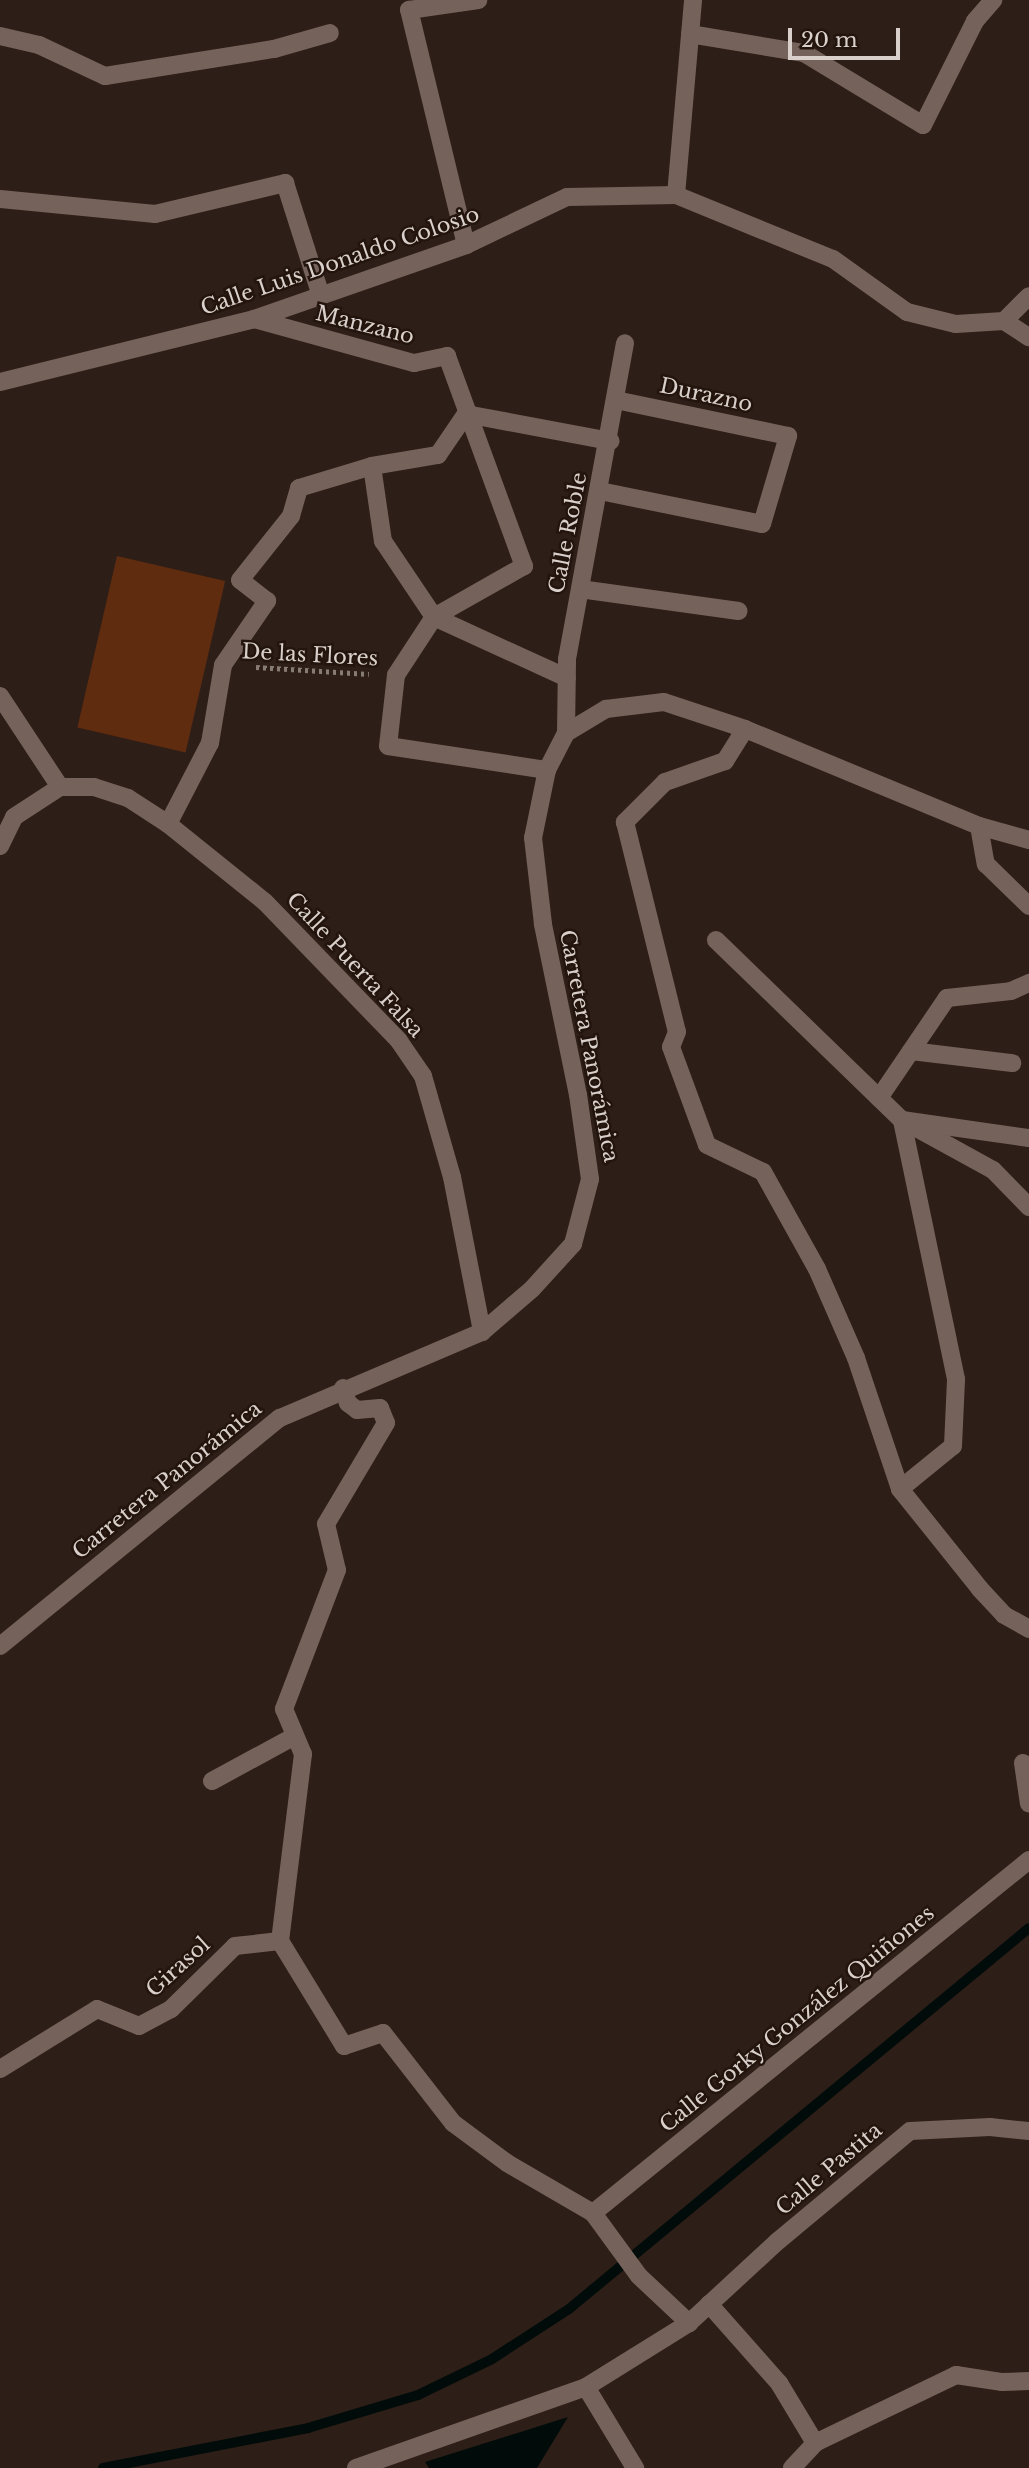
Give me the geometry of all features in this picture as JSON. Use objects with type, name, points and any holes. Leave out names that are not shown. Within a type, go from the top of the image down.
[{"type":"street","points":[[466,245],[409,10],[478,0]]},
{"type":"street","points":[[676,195],[693,0]]},
{"type":"street","points":[[690,34],[804,53],[923,125],[975,21],[993,0]]},
{"type":"street","points":[[0,36],[39,45],[105,76],[274,49],[330,33]]},
{"type":"street","points":[[0,199],[155,214],[285,183],[320,293]]},
{"type":"street","name":"Calle Luis Donaldo Colosio","points":[[0,383],[254,319],[320,293],[466,245],[567,197],[676,195],[833,259],[907,312],[956,324],[1004,321]]},
{"type":"street","points":[[1029,296],[1004,321],[1029,337]]},
{"type":"street","name":"Manzano","points":[[254,319],[414,363],[447,356],[466,414]]},
{"type":"street","name":"Calle Roble","points":[[566,733],[566,678],[580,589],[610,441],[625,343]]},
{"type":"street","name":"Durazno","points":[[600,491],[762,524],[788,436],[616,400]]},
{"type":"street","points":[[466,414],[610,441]]},
{"type":"street","points":[[168,824],[210,743],[223,665],[267,601],[240,580],[291,516],[299,488],[372,466],[438,455],[466,414]]},
{"type":"street","points":[[466,414],[524,566],[434,617],[396,675],[388,746],[547,770]]},
{"type":"street","points":[[372,466],[383,541],[434,617],[566,678]]},
{"type":"street","points":[[580,589],[738,611]]},
{"type":"street","points":[[0,696],[60,788],[14,817],[0,846]]},
{"type":"street","points":[[566,733],[606,709],[664,702],[745,729],[979,826],[1029,840]]},
{"type":"street","points":[[745,729],[724,761],[665,782],[625,822],[677,1032],[671,1047],[707,1145],[763,1171],[817,1269],[856,1358],[900,1489],[979,1589],[1004,1615],[1029,1629]]},
{"type":"street","name":"Carretera Panorámica","points":[[0,1646],[280,1418],[343,1388],[482,1332],[533,1289],[573,1244],[590,1179],[579,1095],[543,923],[533,838],[547,770],[566,733]]},
{"type":"street","name":"Calle Puerta Falsa","points":[[60,788],[94,787],[128,798],[168,824],[265,902],[399,1041],[423,1076],[452,1177],[482,1332]]},
{"type":"street","points":[[979,826],[986,864],[1029,906]]},
{"type":"street","points":[[716,940],[902,1120],[993,1170],[1029,1207]]},
{"type":"street","points":[[879,1098],[947,998],[1012,991],[1029,983]]},
{"type":"street","points":[[911,1051],[1012,1063]]},
{"type":"street","points":[[900,1489],[953,1446],[956,1379],[902,1120]]},
{"type":"street","points":[[902,1120],[1029,1138]]},
{"type":"street","points":[[343,1388],[348,1404],[357,1410],[380,1408],[386,1423],[326,1524],[337,1570],[284,1709],[303,1754],[280,1941],[344,2046],[383,2033],[453,2123],[507,2163],[593,2213],[639,2276],[689,2323]]},
{"type":"street","points":[[212,1781],[295,1735]]},
{"type":"street","points":[[1023,1763],[1029,1804]]},
{"type":"street","name":"Calle Gorky González Quiñones","points":[[593,2213],[1029,1860]]},
{"type":"street","name":"Girasol","points":[[0,2068],[97,2009],[139,2026],[171,2009],[235,1946],[280,1941]]},
{"type":"street","name":"Calle Pastita","points":[[356,2468],[586,2387],[689,2323],[910,2131],[990,2127],[1029,2131]]},
{"type":"street","points":[[709,2304],[779,2383],[815,2443]]},
{"type":"street","points":[[792,2468],[815,2443],[956,2375],[1002,2382],[1029,2381]]},
{"type":"street","points":[[586,2387],[635,2468]]},
{"type":"path","name":"De las Flores","points":[[223,665],[396,675]]},
{"type":"shaded area","points":[[117,556],[225,581],[186,752],[77,727]]},
{"type":"shaded area","points":[[568,2417],[537,2468],[429,2468],[425,2462]]},
{"type":"waterway","points":[[103,2468],[308,2428],[418,2395],[492,2359],[569,2309],[1029,1928]]}]
